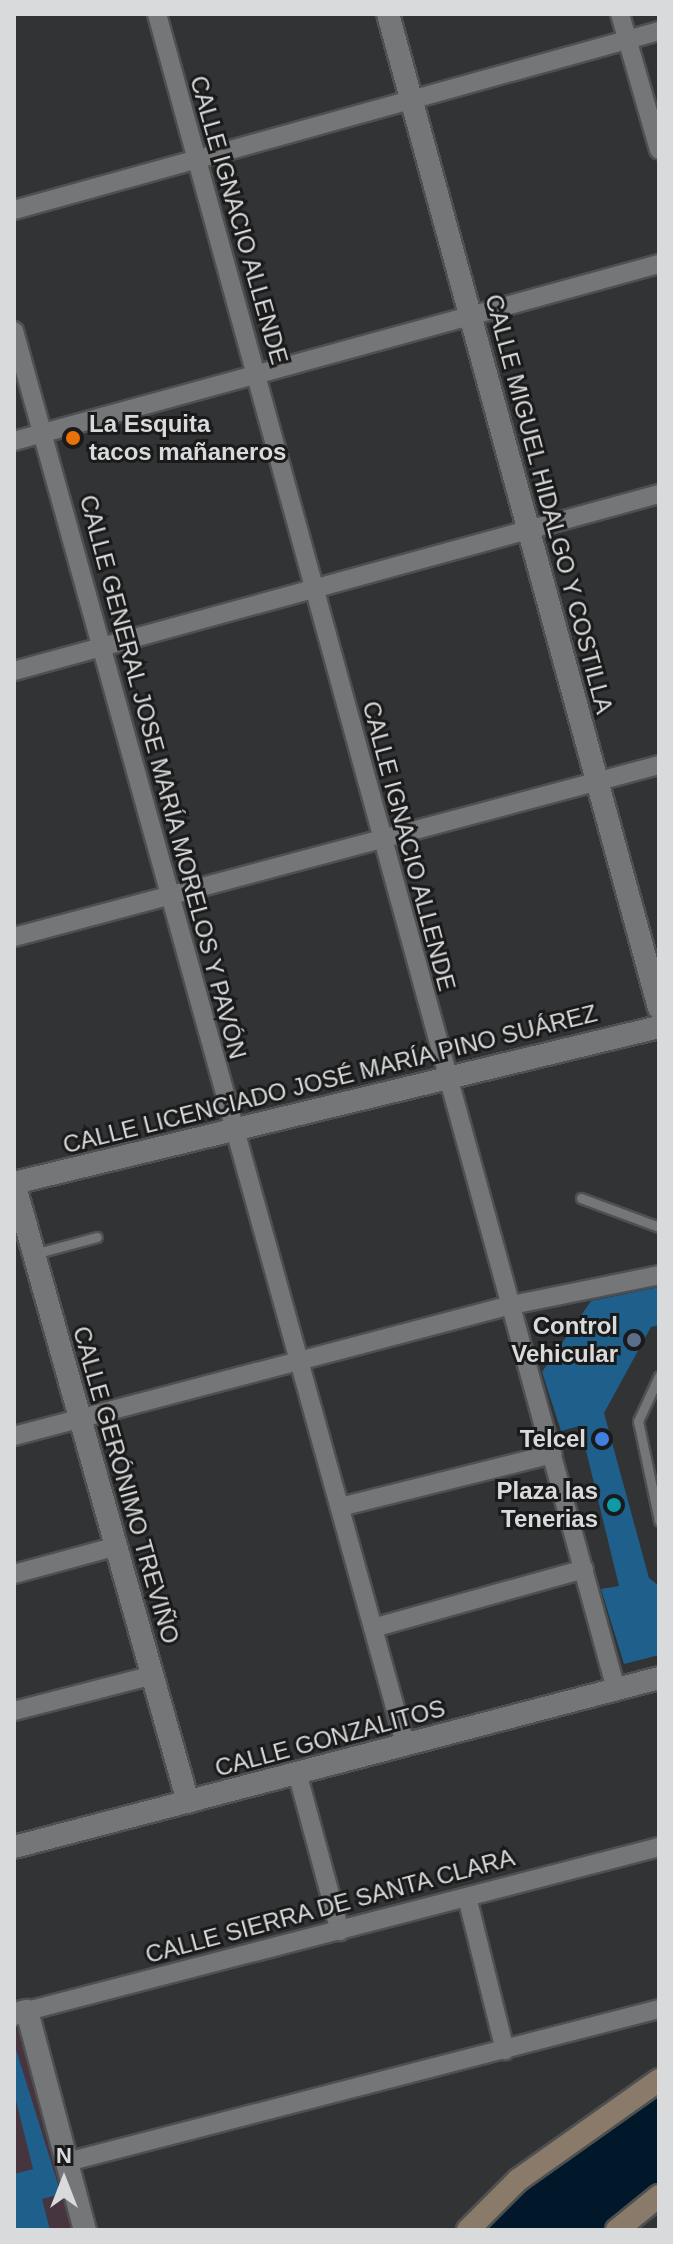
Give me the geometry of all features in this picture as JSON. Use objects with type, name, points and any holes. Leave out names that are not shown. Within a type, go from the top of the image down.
[{"type":"main road","points":[[464,2228],[518,2180],[659,2080]]},
{"type":"main road","points":[[617,2230],[659,2196]]},
{"type":"street","name":"CALLE IGNACIO ALLENDE","points":[[157,14],[257,373],[507,1306],[552,1454],[616,1690]]},
{"type":"street","name":"CALLE MIGUEL HIDALGO Y COSTILLA","points":[[388,14],[659,1008]]},
{"type":"street","points":[[620,14],[659,150]]},
{"type":"street","points":[[14,210],[413,102],[659,31]]},
{"type":"street","points":[[14,441],[659,264]]},
{"type":"street","name":"CALLE GENERAL JOSE MARÍA MORELOS Y PAVÓN","points":[[14,331],[405,1744]]},
{"type":"street","points":[[14,671],[659,494]]},
{"type":"street","points":[[14,937],[381,836],[659,765]]},
{"type":"street","name":"CALLE LICENCIADO JOSÉ MARÍA PINO SUÁREZ","points":[[14,1183],[446,1076],[659,1027]]},
{"type":"street","name":"CALLE GERÓNIMO TREVIÑO","points":[[14,1183],[188,1802]]},
{"type":"street","points":[[14,1436],[507,1306],[659,1275]]},
{"type":"street","points":[[340,1507],[552,1454]]},
{"type":"street","points":[[14,1574],[117,1546]]},
{"type":"street","points":[[373,1628],[584,1569]]},
{"type":"street","points":[[14,1711],[153,1675]]},
{"type":"street","name":"CALLE GONZALITOS","points":[[14,1847],[659,1678]]},
{"type":"street","points":[[297,1772],[340,1931]]},
{"type":"street","name":"CALLE SIERRA DE SANTA CLARA","points":[[20,2013],[659,1847]]},
{"type":"street","points":[[467,1897],[505,2050]]},
{"type":"street","points":[[67,2162],[659,2009]]},
{"type":"street","points":[[20,2013],[85,2230]]},
{"type":"lane","points":[[581,1198],[659,1227]]},
{"type":"lane","points":[[34,1254],[97,1237]]},
{"type":"lane","points":[[659,1376],[638,1421],[659,1521]]},
{"type":"shaded area","points":[[24,2027],[78,2230],[14,2230],[14,2029]]},
{"type":"water","points":[[659,2080],[659,2196],[617,2230],[468,2230]]},
{"type":"building","name":"Plaza las Tenerias","points":[[659,1287],[659,1325],[651,1327],[604,1413],[649,1578],[659,1586],[659,1655],[624,1664],[601,1589],[619,1586],[580,1426],[561,1431],[542,1372],[591,1301]]},
{"type":"building","points":[[14,2043],[61,2194],[42,2199],[50,2230],[14,2230],[14,2174],[33,2169],[14,2093]]},
{"type":"place","name":"La Esquita tacos mañaneros","points":[[73,438]]},
{"type":"place","name":"Control Vehicular","points":[[634,1340]]},
{"type":"place","name":"Telcel","points":[[602,1439]]},
{"type":"place","name":"Plaza las Tenerias","points":[[614,1505]]}]
